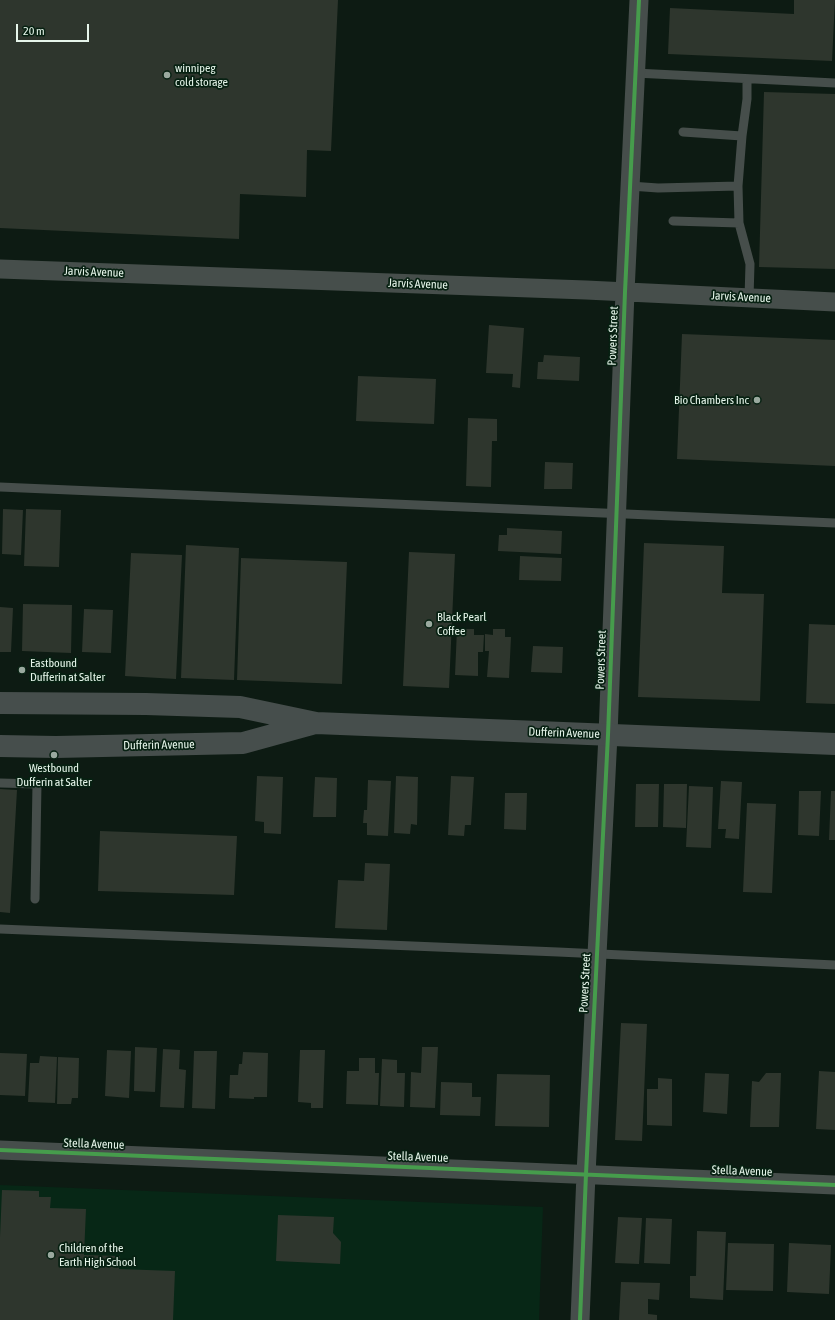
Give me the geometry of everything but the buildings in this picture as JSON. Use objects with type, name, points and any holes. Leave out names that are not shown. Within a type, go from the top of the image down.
[{"type":"main road","name":"Dufferin Avenue","points":[[0,703],[146,704],[240,707],[316,723],[835,744]]},
{"type":"main road","name":"Dufferin Avenue","points":[[0,746],[56,747],[243,743],[316,723]]},
{"type":"street","name":"Powers Street","points":[[580,1320],[608,735],[625,292],[639,0]]},
{"type":"street","name":"Jarvis Avenue","points":[[0,269],[625,292],[835,302]]},
{"type":"street","name":"Stella Avenue","points":[[0,1150],[835,1185]]},
{"type":"lane","points":[[635,73],[747,80],[835,83]]},
{"type":"lane","points":[[747,80],[747,99],[738,186],[739,223],[750,264],[749,298]]},
{"type":"lane","points":[[683,132],[742,136]]},
{"type":"lane","points":[[630,186],[658,188],[738,186]]},
{"type":"lane","points":[[672,221],[739,223]]},
{"type":"lane","points":[[0,487],[835,523]]},
{"type":"lane","points":[[0,783],[37,784],[35,899]]},
{"type":"lane","points":[[0,929],[835,965]]},
{"type":"shaded area","points":[[0,1185],[543,1207],[539,1320],[0,1320]]},
{"type":"cycle path","points":[[580,1320],[608,735],[625,292],[639,0]]},
{"type":"cycle path","points":[[0,1150],[835,1185]]},
{"type":"place","name":"winnipeg cold storage","points":[[167,75]]},
{"type":"place","name":"Bio Chambers Inc","points":[[757,400]]},
{"type":"place","name":"Black Pearl Coffee","points":[[429,624]]},
{"type":"place","name":"Eastbound Dufferin at Salter","points":[[22,670]]},
{"type":"place","name":"Westbound Dufferin at Salter","points":[[54,755]]},
{"type":"place","name":"Children of the Earth High School","points":[[51,1255]]}]
